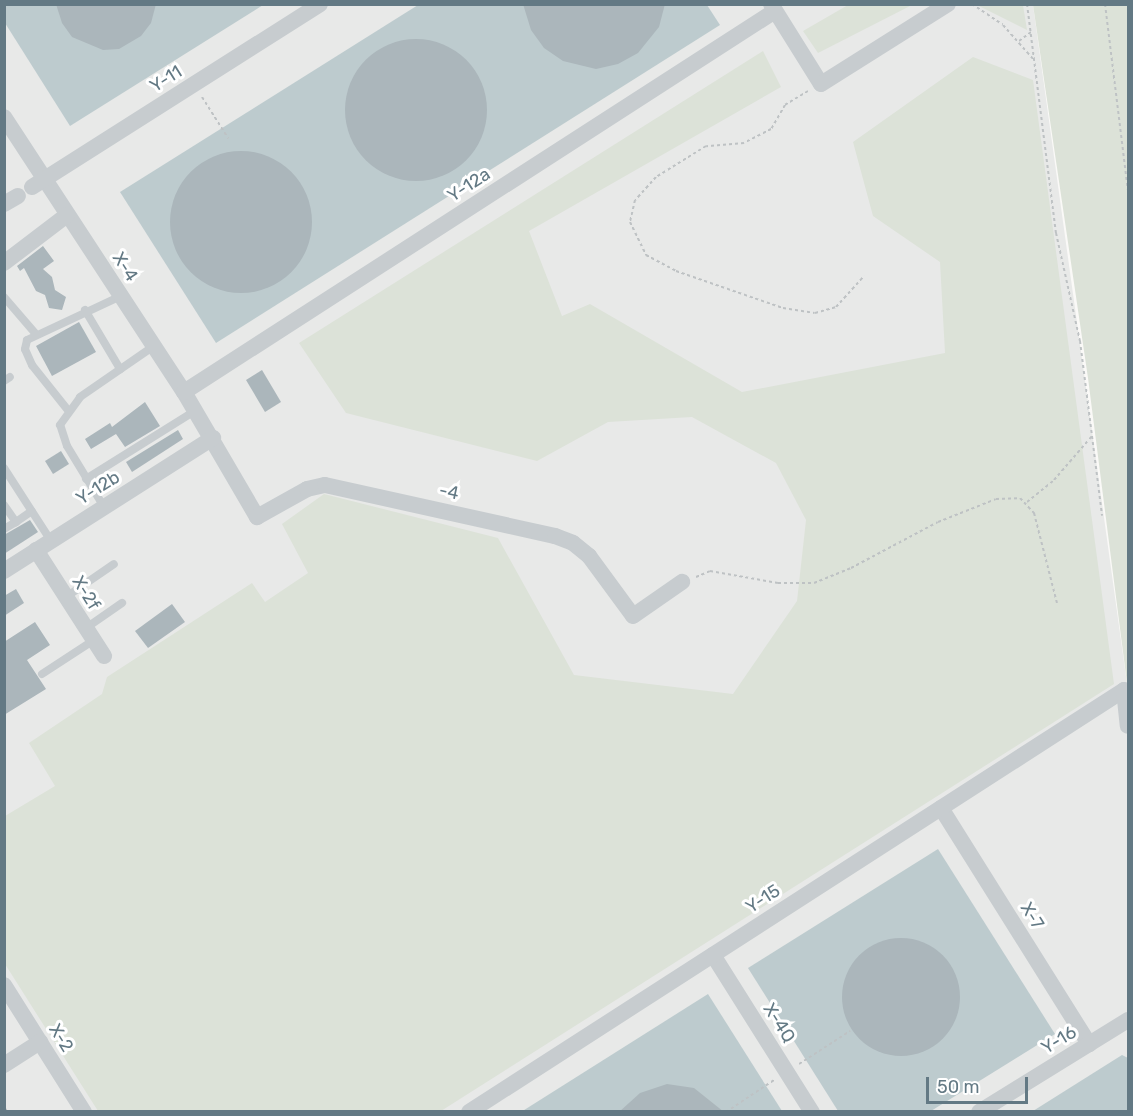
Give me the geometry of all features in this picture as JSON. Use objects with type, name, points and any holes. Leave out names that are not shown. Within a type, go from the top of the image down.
[{"type":"street","name":"Y-11","points":[[38,183],[321,4]]},
{"type":"street","points":[[773,8],[821,84],[948,4]]},
{"type":"street","name":"Y-12a","points":[[184,392],[773,8]]},
{"type":"street","name":"X-4","points":[[4,117],[38,183],[67,215],[213,438]]},
{"type":"street","points":[[4,263],[67,215]]},
{"type":"street","name":"Y-12b","points":[[4,571],[213,438]]},
{"type":"street","name":"-4","points":[[213,438],[257,517],[307,489],[325,485],[555,536],[573,543],[589,556],[633,616],[682,582]]},
{"type":"street","name":"X-2f","points":[[36,550],[104,656]]},
{"type":"street","name":"Y-15","points":[[478,1109],[712,955],[1080,721],[1124,690],[1128,726]]},
{"type":"street","name":"X-7","points":[[941,808],[1089,1044]]},
{"type":"street","name":"X-4Q","points":[[712,955],[812,1112]]},
{"type":"street","name":"X-2","points":[[4,985],[84,1112]]},
{"type":"street","name":"Y-16","points":[[979,1112],[1128,1020]]},
{"type":"street","points":[[4,1065],[40,1042]]},
{"type":"lane","points":[[68,409],[48,388],[25,349],[27,340],[35,333],[121,296]]},
{"type":"lane","points":[[4,297],[35,333]]},
{"type":"lane","points":[[85,310],[120,369]]},
{"type":"lane","points":[[104,507],[86,479],[60,425],[68,409],[154,346]]},
{"type":"lane","points":[[86,479],[196,410]]},
{"type":"lane","points":[[4,468],[51,541]]},
{"type":"lane","points":[[4,505],[15,522]]},
{"type":"lane","points":[[4,529],[32,512]]},
{"type":"lane","points":[[66,597],[114,564]]},
{"type":"lane","points":[[42,674],[90,634],[122,603]]},
{"type":"path","points":[[972,4],[986,11],[1019,41],[1035,61]]},
{"type":"path","points":[[1028,4],[1056,233],[1080,341],[1102,516]]},
{"type":"path","points":[[1105,4],[1128,190]]},
{"type":"path","points":[[1019,41],[1031,32]]},
{"type":"path","points":[[821,84],[785,105],[771,129],[744,143],[706,146],[656,177],[635,200],[630,222],[646,255],[676,271],[783,308],[815,313],[836,307],[864,276]]},
{"type":"path","points":[[194,85],[228,138]]},
{"type":"path","points":[[1027,503],[1054,480],[1092,436]]},
{"type":"path","points":[[682,582],[710,571],[778,583],[814,583],[851,568],[938,522],[996,499],[1020,498],[1034,513],[1057,603]]},
{"type":"path","points":[[726,1112],[850,1031]]},
{"type":"path","points":[[4,1108],[9,1112]]},
{"type":"shaded area","points":[[5,5],[1033,5],[1128,691],[1128,1111],[5,1112]]},
{"type":"shaded area","points":[[5,5],[263,5],[70,126],[5,23]]},
{"type":"shaded area","points":[[418,5],[707,5],[720,25],[216,343],[120,192]]},
{"type":"shaded area","points":[[848,5],[912,5],[818,53],[803,31]]},
{"type":"shaded area","points":[[977,5],[1023,5],[1027,30]]},
{"type":"shaded area","points":[[1033,5],[1128,5],[1128,691],[1088,378]]},
{"type":"shaded area","points":[[763,51],[781,87],[529,231],[562,316],[590,304],[742,392],[945,353],[940,262],[873,216],[853,142],[973,57],[1033,80],[1114,684],[441,1111],[98,1111],[5,964],[5,816],[55,786],[29,743],[102,694],[107,677],[252,583],[265,602],[308,573],[282,524],[324,494],[498,538],[574,675],[733,694],[797,601],[806,520],[776,463],[692,417],[608,422],[537,461],[346,413],[299,343]]},
{"type":"shaded area","points":[[938,849],[1055,1034],[931,1111],[838,1111],[748,968]]},
{"type":"shaded area","points":[[708,994],[782,1111],[521,1112]]},
{"type":"shaded area","points":[[1122,1055],[1128,1058],[1128,1111],[1033,1111]]},
{"type":"building","points":[[56,4],[156,4],[151,23],[141,36],[119,49],[103,50],[72,37],[62,23]]},
{"type":"building","points":[[523,4],[665,4],[659,27],[638,53],[618,64],[596,69],[563,61],[544,48],[531,30]]},
{"type":"building","points":[[416,39],[443,45],[466,60],[481,83],[487,110],[481,137],[466,160],[443,175],[416,181],[389,175],[366,160],[351,137],[345,110],[351,83],[366,60],[389,45]]},
{"type":"building","points":[[241,151],[268,157],[291,172],[306,195],[312,222],[306,249],[291,272],[268,287],[241,293],[214,287],[191,272],[176,249],[170,222],[176,195],[191,172],[214,157]]},
{"type":"building","points":[[43,246],[54,261],[43,269],[52,277],[55,290],[66,297],[62,310],[49,308],[45,295],[36,291],[24,268],[20,271],[17,266]]},
{"type":"building","points":[[79,322],[96,352],[52,376],[36,346]]},
{"type":"building","points":[[262,370],[281,402],[265,412],[246,380]]},
{"type":"building","points":[[145,402],[160,426],[125,447],[116,434],[91,449],[85,439],[110,423],[112,427]]},
{"type":"building","points":[[178,430],[183,439],[132,472],[126,462]]},
{"type":"building","points":[[61,451],[69,464],[53,474],[45,461]]},
{"type":"building","points":[[30,520],[38,532],[4,554],[4,535]]},
{"type":"building","points":[[16,589],[24,603],[4,616],[4,596]]},
{"type":"building","points":[[172,604],[185,622],[148,648],[135,631]]},
{"type":"building","points":[[35,622],[50,645],[27,660],[46,689],[4,715],[4,642]]},
{"type":"building","points":[[901,938],[924,942],[943,955],[956,974],[960,997],[956,1020],[943,1039],[924,1052],[901,1056],[878,1052],[859,1039],[846,1020],[842,997],[846,974],[859,955],[878,942]]},
{"type":"building","points":[[667,1084],[694,1088],[724,1112],[619,1112],[640,1093]]}]
